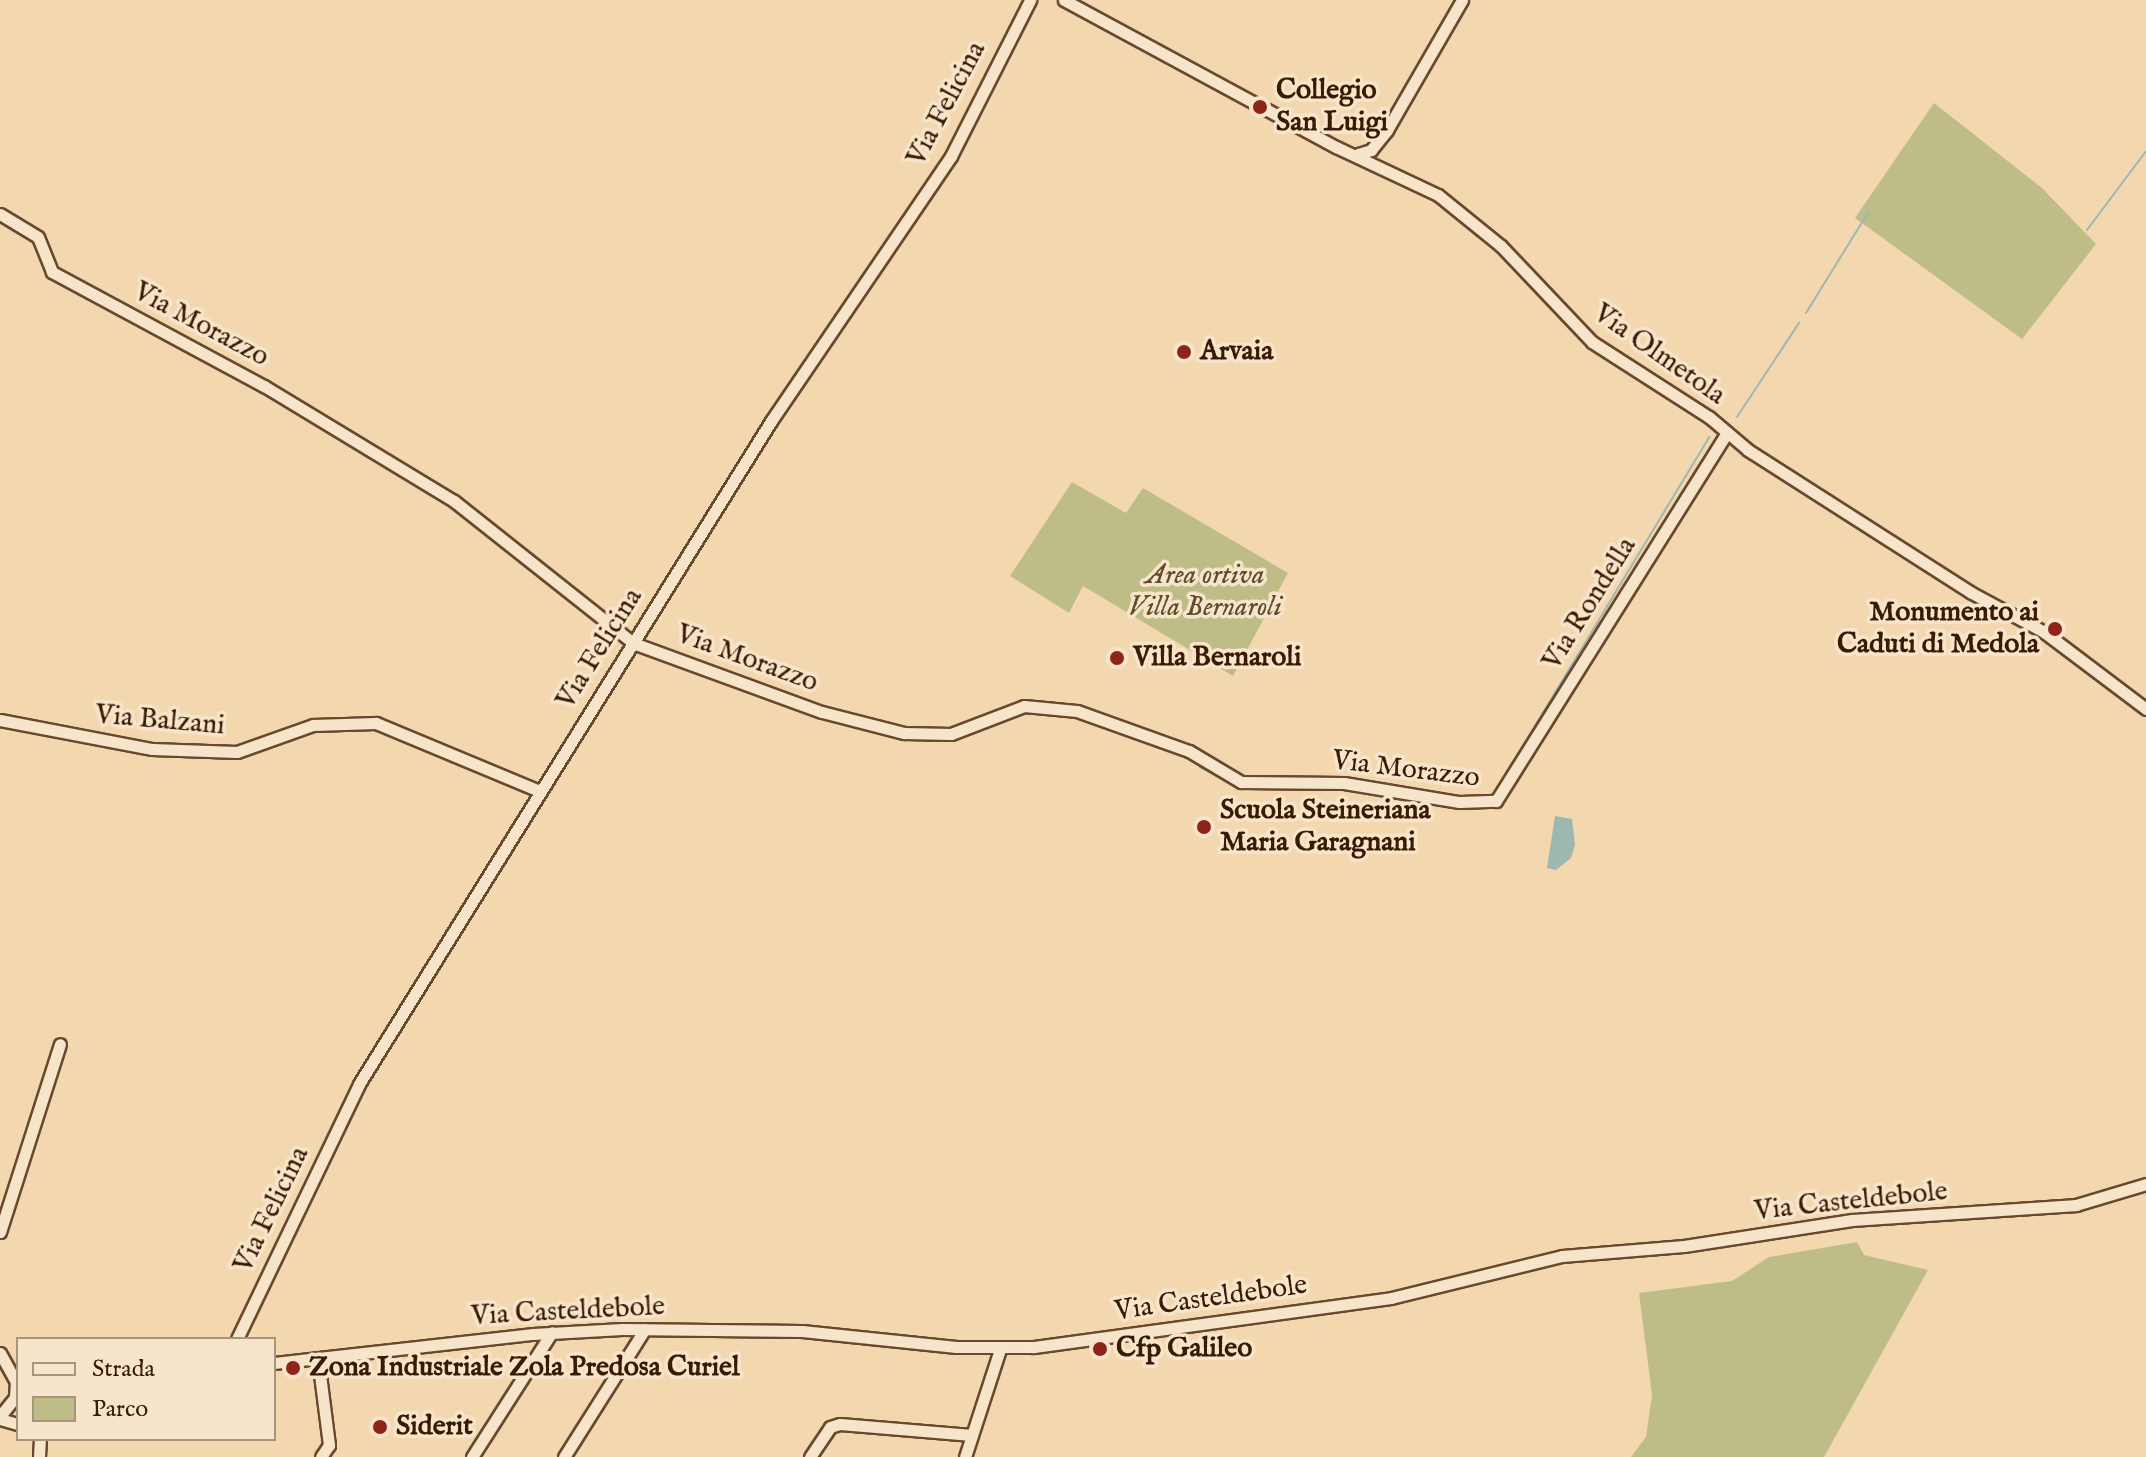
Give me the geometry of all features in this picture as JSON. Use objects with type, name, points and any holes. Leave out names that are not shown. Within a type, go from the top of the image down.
[{"type":"street","name":"Via Felicina","points":[[238,1337],[359,1084],[771,421],[951,156],[1030,0]]},
{"type":"street","name":"Via Olmetola","points":[[1064,0],[1302,130],[1358,154],[1464,212],[1592,342],[1696,408],[1726,434],[1970,592],[2044,632],[2146,709]]},
{"type":"street","points":[[1358,154],[1371,150],[1387,130],[1462,0]]},
{"type":"street","name":"Via Morazzo","points":[[0,214],[38,237],[52,272],[264,386],[430,485],[633,643],[867,727],[951,734],[1011,709],[1055,707],[1154,737],[1241,782],[1344,783],[1459,802],[1496,801]]},
{"type":"street","name":"Via Rondella","points":[[1496,801],[1726,434]]},
{"type":"street","name":"Via Balzani","points":[[0,720],[152,749],[237,752],[313,725],[376,723],[539,791]]},
{"type":"street","points":[[0,1232],[60,1044]]},
{"type":"street","name":"Via Casteldebole","points":[[276,1363],[552,1332],[645,1329],[802,1331],[1000,1349],[1391,1298],[1562,1256],[1684,1246],[1852,1220],[2076,1205],[2146,1184]]},
{"type":"street","points":[[564,1457],[645,1329]]},
{"type":"street","points":[[472,1457],[552,1332]]},
{"type":"street","points":[[965,1457],[1000,1349]]},
{"type":"street","points":[[0,1351],[16,1369]]},
{"type":"street","points":[[0,1351],[16,1382],[15,1400],[0,1418]]},
{"type":"street","points":[[318,1359],[329,1445],[321,1457]]},
{"type":"street","points":[[810,1457],[830,1427],[840,1424],[972,1435]]},
{"type":"green space","points":[[1934,103],[2042,188],[2096,244],[2022,339],[1855,218]]},
{"type":"green space","name":"Area ortiva Villa Bernaroli","points":[[1072,482],[1126,513],[1143,488],[1288,573],[1233,676],[1083,586],[1069,613],[1010,576]]},
{"type":"green space","points":[[1857,1242],[1864,1255],[1928,1270],[1824,1457],[1631,1457],[1646,1437],[1652,1395],[1639,1293],[1732,1281],[1769,1257]]},
{"type":"water","points":[[1555,816],[1572,819],[1575,845],[1571,858],[1556,870],[1547,868]]},
{"type":"waterway","points":[[2087,230],[2146,151]]},
{"type":"waterway","points":[[1806,313],[1869,211]]},
{"type":"waterway","points":[[1737,417],[1799,323]]},
{"type":"waterway","points":[[1512,764],[1709,437]]},
{"type":"waterway","points":[[562,595],[615,636]]},
{"type":"waterway","points":[[641,652],[793,707]]},
{"type":"waterway","points":[[1067,715],[1119,732]]},
{"type":"waterway","points":[[821,717],[896,737]]},
{"type":"waterway","points":[[914,739],[949,741],[981,728]]},
{"type":"waterway","points":[[1200,767],[1234,785]]},
{"type":"waterway","points":[[1401,787],[1420,790]]},
{"type":"waterway","points":[[1248,788],[1322,788]]},
{"type":"place","name":"Collegio San Luigi","points":[[1260,107]]},
{"type":"place","name":"Arvaia","points":[[1184,352]]},
{"type":"place","name":"Monumento ai Caduti di Medola","points":[[2055,629]]},
{"type":"place","name":"Villa Bernaroli","points":[[1117,658]]},
{"type":"place","name":"Scuola Steineriana Maria Garagnani","points":[[1204,827]]},
{"type":"place","name":"Cfp Galileo","points":[[1100,1349]]},
{"type":"place","name":"Zona Industriale Zola Predosa Curiel","points":[[293,1368]]},
{"type":"place","name":"Siderit","points":[[380,1427]]}]
